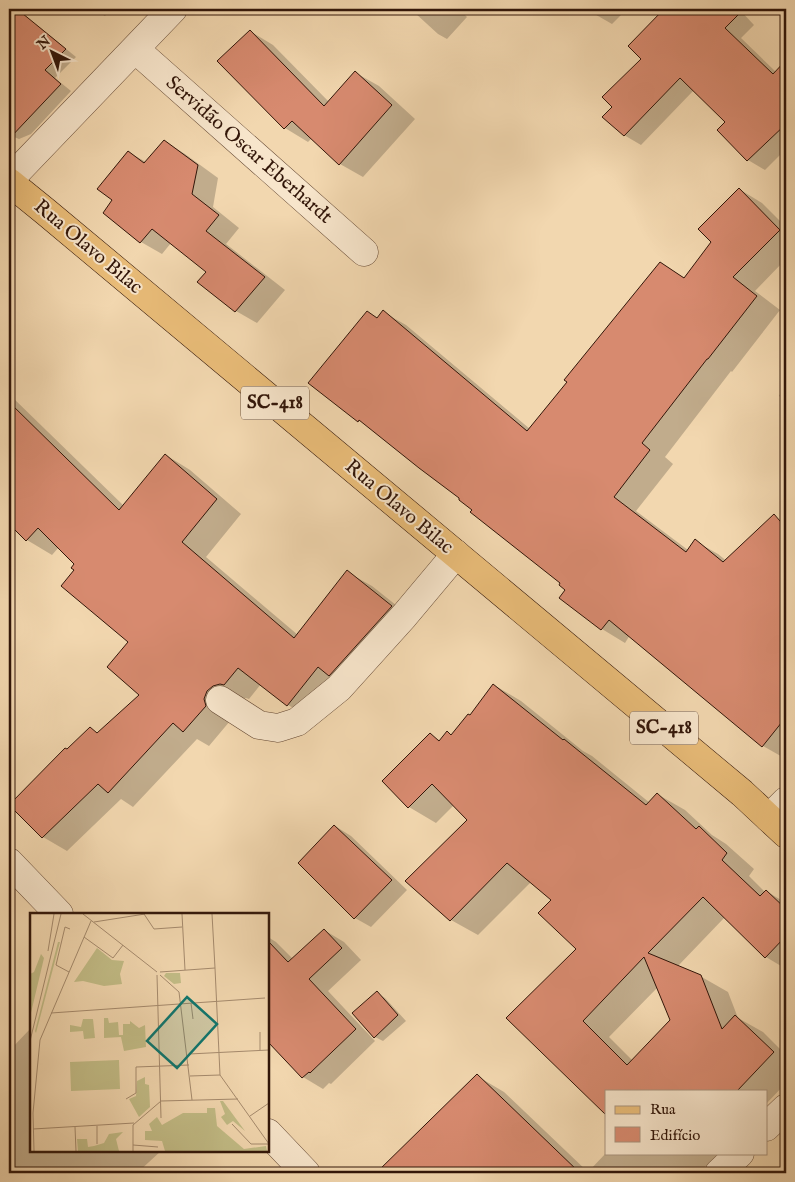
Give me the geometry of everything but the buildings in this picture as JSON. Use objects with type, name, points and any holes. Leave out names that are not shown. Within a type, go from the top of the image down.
[{"type":"main road","name":"Rua Olavo Bilac","points":[[9,181],[734,786],[781,817]]},
{"type":"street","points":[[9,181],[173,9]]},
{"type":"street","name":"Servidão Oscar Eberhardt","points":[[135,49],[364,252]]},
{"type":"street","points":[[220,700],[259,725],[278,728],[297,722],[340,688],[456,554]]},
{"type":"street","points":[[9,862],[58,913]]},
{"type":"street","points":[[768,1125],[786,1108]]},
{"type":"street","points":[[269,1134],[306,1173]]},
{"type":"street","points":[[719,1173],[739,1154]]}]
